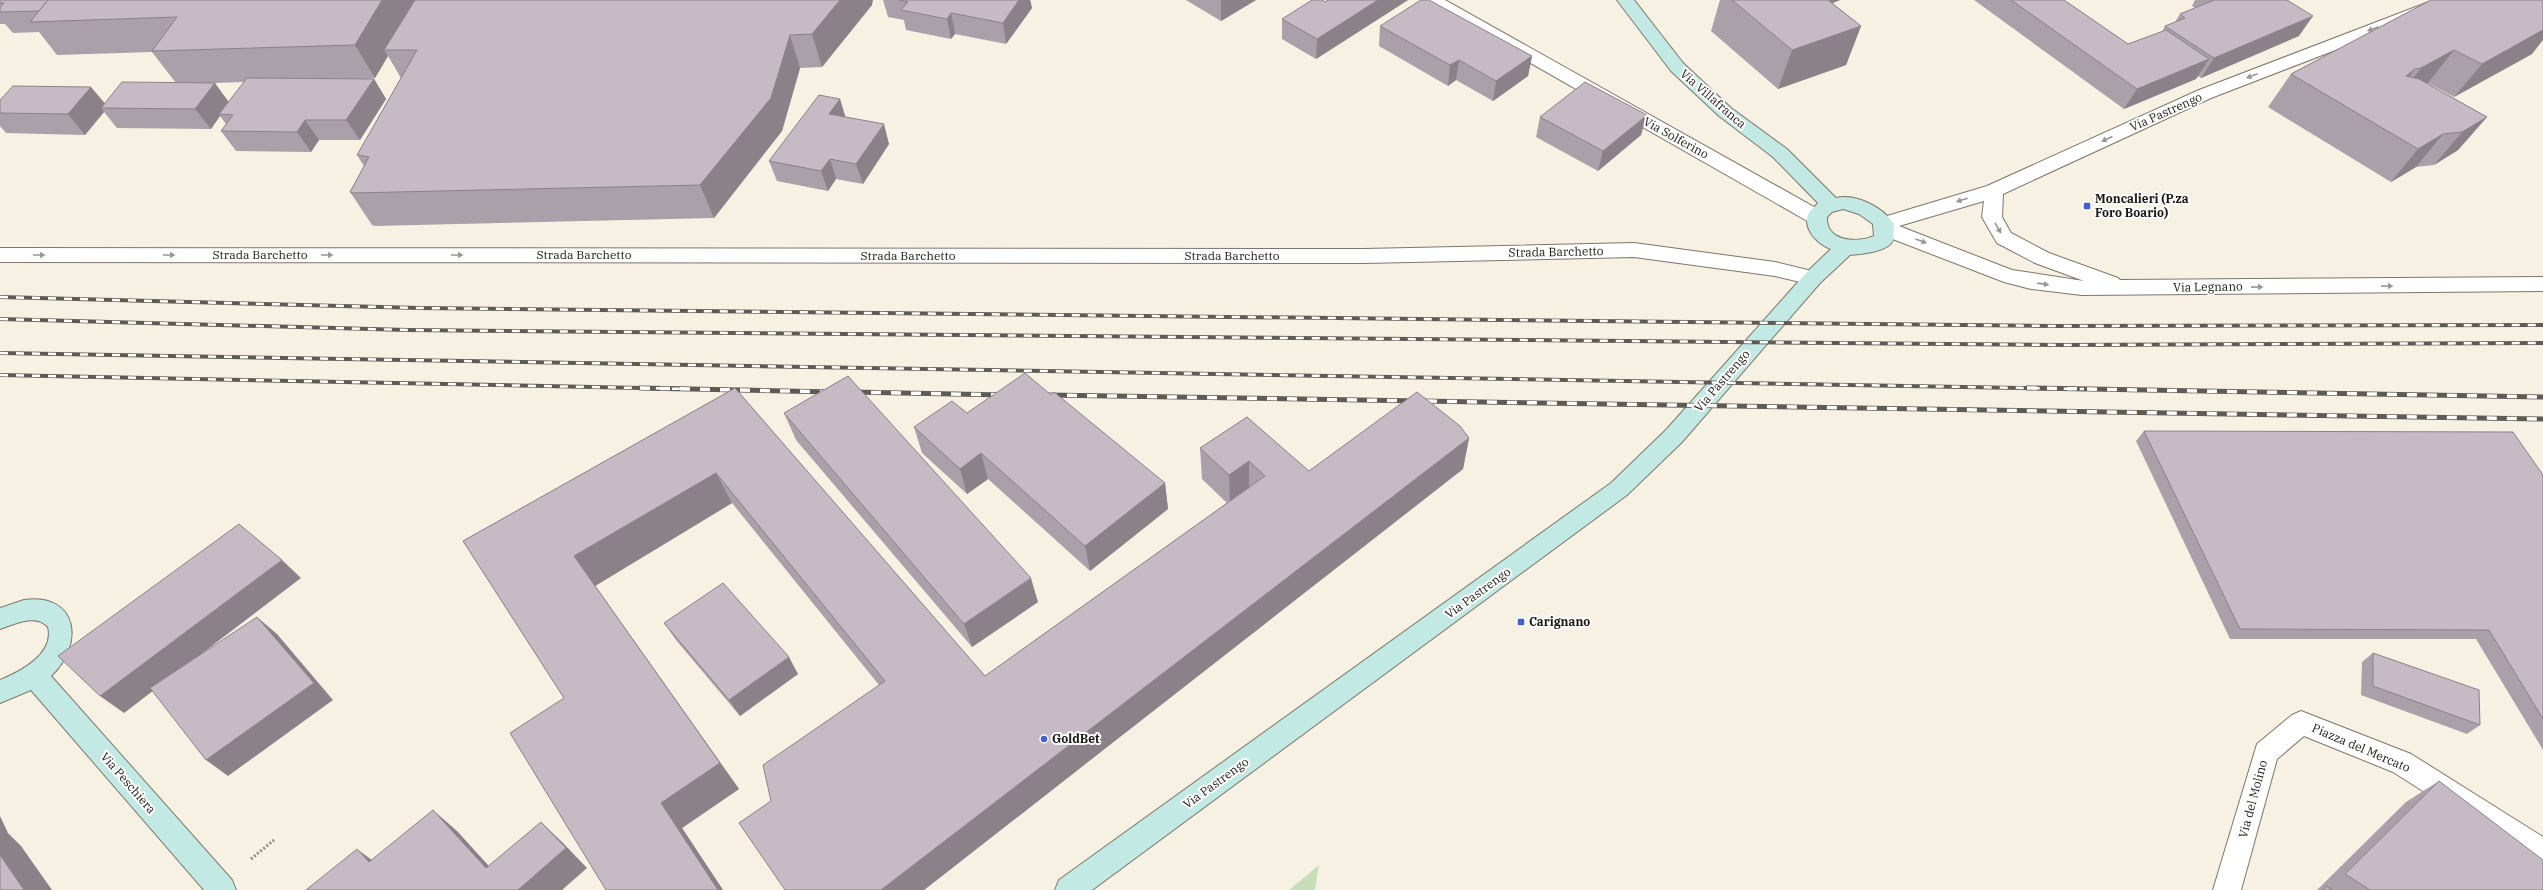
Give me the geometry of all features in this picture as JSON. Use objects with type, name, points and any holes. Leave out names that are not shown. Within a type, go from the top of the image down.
[{"type":"street","name":"Via Solferino","points":[[1432,0],[1823,211]]},
{"type":"street","name":"Via Villafranca","points":[[1625,0],[1677,67],[1725,112],[1780,153],[1823,211]]},
{"type":"street","name":"Via Pastrengo","points":[[1884,226],[1994,190],[2205,94],[2449,0]]},
{"type":"street","points":[[1994,190],[1992,217],[2004,238],[2042,258],[2125,288]]},
{"type":"street","points":[[1844,203],[1864,208],[1876,215],[1884,226],[1883,240],[1871,248],[1845,248],[1830,242],[1820,233],[1816,225],[1823,211],[1844,203]]},
{"type":"street","name":"Via Legnano","points":[[1884,226],[2001,274],[2041,284],[2082,288],[2543,284]]},
{"type":"street","name":"Via Pastrengo","points":[[1069,890],[1619,489],[1674,436],[1813,278],[1845,248]]},
{"type":"street","name":"Strada Barchetto","points":[[0,255],[1364,256],[1634,250],[1775,269],[1813,278]]},
{"type":"street","points":[[0,619],[32,610],[46,612],[56,617],[62,626],[62,637],[57,650],[48,663],[34,675],[0,692]]},
{"type":"street","name":"Via Peschiera","points":[[34,675],[222,890]]},
{"type":"street","name":"Piazza del Mercato","points":[[2301,723],[2402,763],[2543,852]]},
{"type":"street","name":"Via del Molino","points":[[2227,890],[2266,752],[2301,723]]},
{"type":"green space","points":[[1319,865],[1315,890],[1289,890]]},
{"type":"building","points":[[0,0],[48,0],[39,11],[0,12],[0,7],[4,3],[0,3]]},
{"type":"building","points":[[48,0],[382,0],[355,45],[152,51],[177,17],[30,22]]},
{"type":"building","points":[[415,0],[840,0],[812,34],[790,35],[771,98],[700,185],[353,193],[350,192],[369,157],[357,155],[417,50],[384,50]]},
{"type":"building","points":[[899,0],[1019,0],[1003,23],[951,13],[947,19],[901,10],[908,2]]},
{"type":"building","points":[[1312,0],[1322,0],[1325,2],[1328,0],[1378,0],[1317,39],[1282,19]]},
{"type":"building","points":[[1421,0],[1429,0],[1532,56],[1496,81],[1459,60],[1450,65],[1380,26]]},
{"type":"building","points":[[1732,0],[1828,0],[1861,26],[1792,50]]},
{"type":"building","points":[[2011,0],[2064,0],[2128,44],[2166,30],[2209,59],[2137,89]]},
{"type":"building","points":[[2214,0],[2287,0],[2313,16],[2214,58],[2165,26],[2185,18],[2180,14]]},
{"type":"building","points":[[2431,0],[2543,0],[2543,30],[2482,64],[2454,50],[2421,68],[2415,69],[2406,76],[2419,79],[2487,117],[2462,132],[2443,134],[2418,149],[2291,74]]},
{"type":"building","points":[[247,78],[374,79],[346,120],[305,120],[297,132],[221,131],[233,115],[219,114]]},
{"type":"building","points":[[122,82],[215,83],[195,109],[101,108]]},
{"type":"building","points":[[1585,82],[1647,115],[1603,151],[1540,117]]},
{"type":"building","points":[[13,86],[91,87],[68,114],[0,113],[0,100]]},
{"type":"building","points":[[819,95],[840,99],[829,114],[884,124],[856,164],[830,159],[821,171],[769,161]]},
{"type":"building","points":[[1025,373],[1051,395],[1054,392],[1165,483],[1085,546],[981,453],[960,469],[914,427],[952,401],[967,413]]},
{"type":"building","points":[[848,376],[1031,578],[964,624],[784,413]]},
{"type":"building","points":[[735,388],[985,676],[1265,476],[1249,461],[1229,475],[1200,448],[1247,417],[1309,471],[1417,392],[1460,426],[1469,438],[881,890],[785,890],[739,823],[771,801],[763,765],[885,681],[716,473],[574,556],[720,763],[661,803],[718,890],[606,890],[510,733],[564,698],[463,541]]},
{"type":"building","points":[[2144,431],[2513,432],[2543,475],[2543,719],[2489,630],[2240,629]]},
{"type":"building","points":[[239,524],[282,560],[100,696],[58,656]]},
{"type":"building","points":[[723,583],[789,657],[729,700],[664,623]]},
{"type":"building","points":[[257,617],[314,683],[206,760],[150,688]]},
{"type":"building","points":[[2373,653],[2479,690],[2480,725],[2373,686]]},
{"type":"building","points":[[2439,781],[2543,860],[2543,890],[2370,890],[2345,874]]},
{"type":"building","points":[[433,810],[486,868],[541,822],[566,848],[518,890],[306,890],[357,849],[369,862]]},
{"type":"building","points":[[0,855],[24,890],[0,890]]},
{"type":"building","points":[[2326,886],[2332,890],[2324,890]]},
{"type":"railway","points":[[0,297],[419,308],[2054,326],[2543,325]]},
{"type":"railway","points":[[0,319],[407,330],[2065,345],[2543,343]]},
{"type":"railway","points":[[0,353],[2084,389]]},
{"type":"railway","points":[[0,375],[651,388]]},
{"type":"railway","points":[[640,388],[651,388]]},
{"type":"railway","points":[[651,388],[689,389]]},
{"type":"railway","points":[[651,388],[833,392]]},
{"type":"railway","points":[[2027,388],[2543,397]]},
{"type":"railway","points":[[851,392],[1005,395]]},
{"type":"railway","points":[[1047,395],[2543,419]]},
{"type":"place","name":"Moncalieri (P.za Foro Boario)","points":[[2087,206]]},
{"type":"place","name":"Carignano","points":[[1521,622]]},
{"type":"place","name":"GoldBet","points":[[1044,739]]}]
